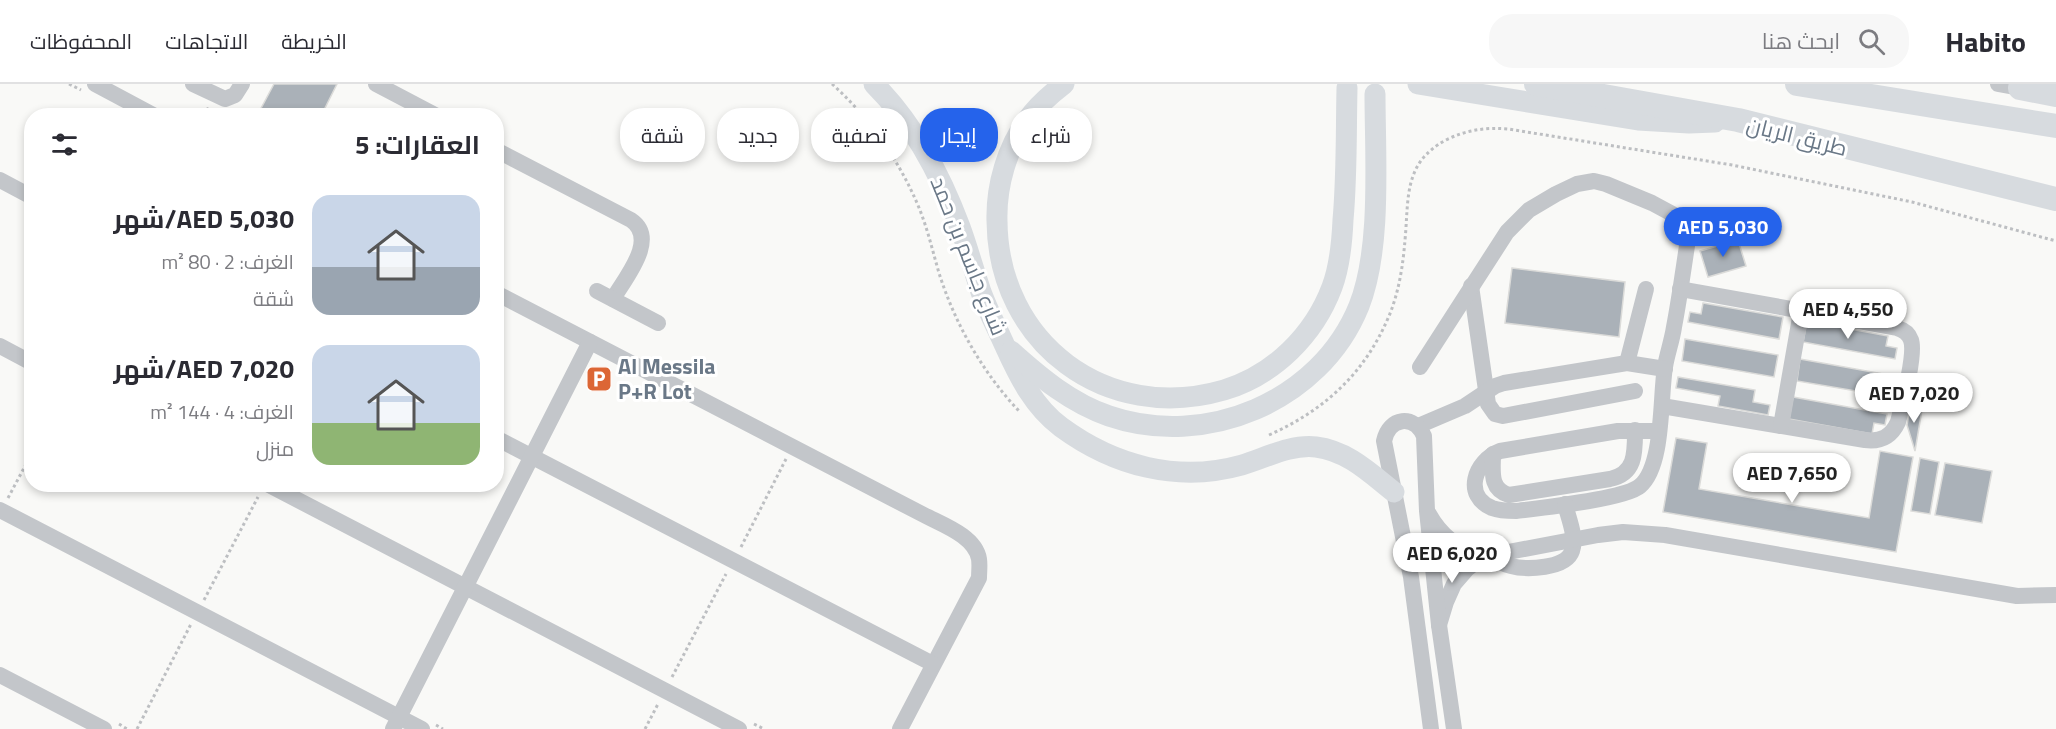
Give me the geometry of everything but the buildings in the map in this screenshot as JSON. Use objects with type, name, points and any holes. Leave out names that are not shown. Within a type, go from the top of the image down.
[{"type":"highway","name":"طريق الريان","points":[[1536,84],[1738,120],[2056,199]]},
{"type":"highway","points":[[1797,84],[2056,126]]},
{"type":"highway","points":[[2009,86],[2056,95]]},
{"type":"main road","name":"شارع جاسم بن حمد","points":[[1064,84],[1028,119],[1017,136],[1003,172],[997,210],[997,230],[999,250],[1009,290],[1030,327],[1044,344],[1074,370],[1109,387],[1151,398],[1195,397],[1235,387],[1256,378],[1289,353],[1315,321],[1333,284],[1342,241],[1346,183],[1347,88]]},
{"type":"main road","points":[[1418,84],[1638,120],[1689,123],[1738,120]]},
{"type":"main road","name":"شارع جاسم بن حمد","points":[[876,85],[902,117],[924,150],[938,177],[960,227],[987,306],[1006,347],[1049,383],[1081,404],[1109,416],[1140,424],[1167,426],[1207,424],[1245,413],[1282,397],[1317,369],[1352,320],[1368,278],[1372,250],[1375,191],[1375,94]]},
{"type":"main road","points":[[1006,347],[1021,381],[1053,420],[1089,445],[1136,466],[1161,471],[1199,472],[1240,465],[1296,448],[1317,447],[1355,461],[1394,492]]},
{"type":"street","points":[[95,84],[140,108]]},
{"type":"street","points":[[193,84],[225,99],[235,95],[242,84]]},
{"type":"street","points":[[376,84],[422,108]]},
{"type":"street","points":[[504,154],[631,220],[639,228],[643,238],[640,250],[613,299]]},
{"type":"street","points":[[0,180],[24,193]]},
{"type":"street","points":[[1420,367],[1507,232],[1529,210],[1577,184],[1594,181],[1606,184],[1652,203],[1687,223],[1689,233],[1665,369],[1659,431],[1651,470],[1640,486],[1622,494],[1516,511],[1491,508],[1482,501],[1476,490],[1475,478],[1479,466],[1493,454],[1533,445],[1635,430],[1659,431]]},
{"type":"street","points":[[1471,286],[1490,408],[1495,414],[1503,416],[1635,391]]},
{"type":"street","points":[[1628,363],[1646,289]]},
{"type":"street","points":[[1662,406],[1865,440],[1881,440],[1894,430],[1898,422],[1910,367],[1912,341],[1902,330],[1680,289]]},
{"type":"street","points":[[597,291],[658,323]]},
{"type":"street","points":[[504,297],[924,515],[970,542],[980,560],[979,578],[900,729]]},
{"type":"street","points":[[1781,426],[1801,312]]},
{"type":"street","points":[[396,723],[590,342]]},
{"type":"street","points":[[0,346],[24,359]]},
{"type":"street","points":[[1418,426],[1473,401],[1487,390],[1504,383],[1628,363],[1665,369]]},
{"type":"street","points":[[1431,729],[1411,577],[1384,445],[1384,436],[1389,428],[1405,421],[1418,426],[1425,442],[1427,511],[1439,625],[1454,729]]},
{"type":"street","points":[[1493,454],[1493,479],[1498,490],[1503,493],[1515,494],[1616,478],[1628,470],[1634,459],[1635,430]]},
{"type":"street","points":[[504,442],[933,664]]},
{"type":"street","points":[[272,492],[465,587],[739,729]]},
{"type":"street","points":[[1565,504],[1573,538]]},
{"type":"street","points":[[1,511],[396,723],[422,729]]},
{"type":"street","points":[[1427,511],[1440,532],[1449,540],[1470,553],[1486,556]]},
{"type":"street","points":[[1439,625],[1454,584],[1467,568],[1486,556],[1573,538],[1623,532],[1665,535],[2017,596],[2056,595]]},
{"type":"street","points":[[0,675],[104,729]]},
{"type":"path","points":[[1266,437],[1303,418],[1328,401],[1355,373],[1370,351],[1390,315],[1398,287],[1406,237],[1407,201],[1414,173],[1433,147],[1455,135],[1471,130],[1508,129],[1732,165],[1912,202],[2056,241]]},
{"type":"path","points":[[645,729],[792,447]]},
{"type":"path","points":[[1,511],[24,468]]},
{"type":"path","points":[[201,604],[262,492]]},
{"type":"path","points":[[137,729],[193,622]]},
{"type":"place","name":"Al Messila P+R Lot","points":[[599,379]]}]
